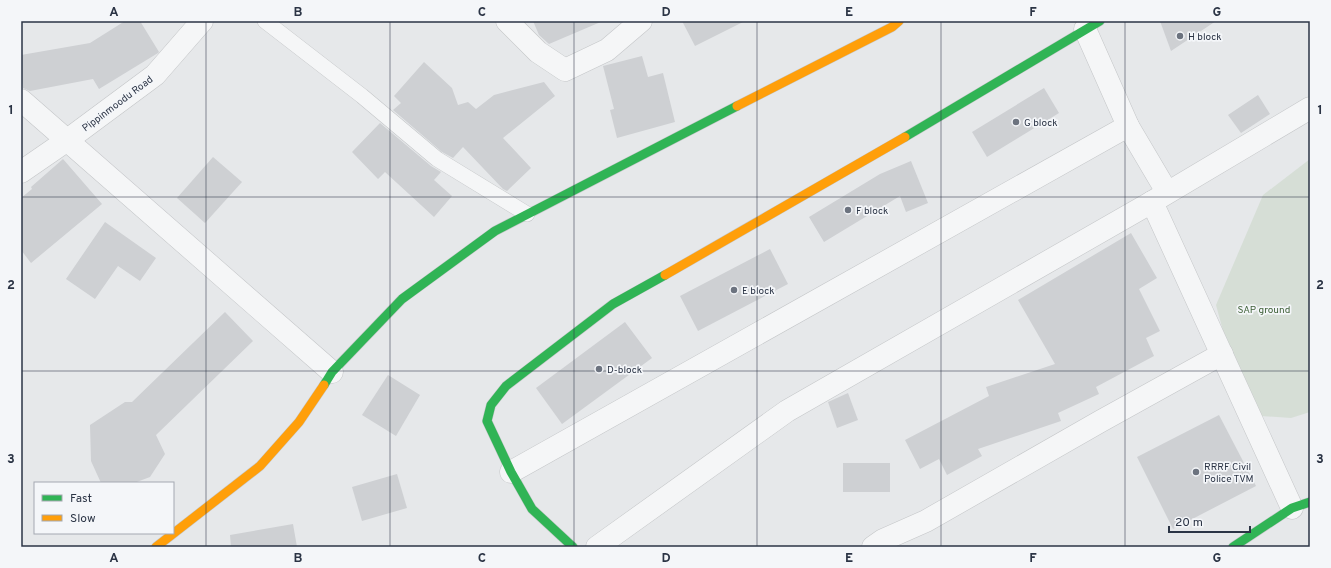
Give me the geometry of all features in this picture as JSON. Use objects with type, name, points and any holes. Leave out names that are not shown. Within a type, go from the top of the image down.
[{"type":"street","name":"Pippinmoodu Road","points":[[21,172],[66,141],[155,75],[202,21]]},
{"type":"street","points":[[507,21],[538,52],[565,70],[607,50],[641,21]]},
{"type":"street","points":[[174,533],[260,466],[299,422],[332,372],[402,299],[495,231],[892,26],[899,21]]},
{"type":"street","points":[[574,547],[532,509],[511,472],[487,421],[491,405],[506,386],[613,304],[966,102],[1092,25],[1128,126],[1160,197],[1222,354],[1301,505],[1233,547]]},
{"type":"street","points":[[21,100],[66,141],[332,372]]},
{"type":"street","points":[[597,547],[787,411],[1160,197],[1310,108]]},
{"type":"street","points":[[511,472],[1128,126]]},
{"type":"street","points":[[873,547],[883,540],[926,521],[1222,354]]},
{"type":"street","points":[[156,547],[173,534]]},
{"type":"lane","points":[[265,21],[362,96],[437,159],[527,214]]},
{"type":"green space","name":"SAP ground","points":[[1310,159],[1310,412],[1291,418],[1246,415],[1216,305],[1263,195]]},
{"type":"building","points":[[125,21],[140,21],[159,52],[99,89],[93,79],[30,91],[23,88],[21,77],[21,55],[90,43]]},
{"type":"building","points":[[533,21],[603,21],[549,44],[539,35]]},
{"type":"building","points":[[682,21],[745,21],[695,46]]},
{"type":"building","name":"H block","points":[[1160,21],[1216,21],[1171,51]]},
{"type":"building","points":[[642,56],[648,77],[663,73],[675,122],[617,138],[610,110],[614,109],[603,66]]},
{"type":"building","points":[[424,62],[452,88],[458,105],[468,102],[476,109],[494,95],[544,82],[555,96],[503,138],[531,168],[507,191],[503,189],[463,147],[453,158],[442,152],[393,110],[401,103],[394,96]]},
{"type":"building","name":"G block","points":[[1044,88],[1059,113],[987,157],[972,132]]},
{"type":"building","points":[[1258,95],[1270,114],[1241,133],[1228,115]]},
{"type":"building","points":[[380,123],[431,166],[441,172],[434,180],[452,196],[434,217],[385,172],[378,179],[352,152]]},
{"type":"building","points":[[213,157],[242,182],[205,223],[177,198]]},
{"type":"building","points":[[63,159],[102,204],[31,263],[21,250],[21,198],[32,189],[31,187]]},
{"type":"building","points":[[911,161],[928,203],[906,212],[900,196],[824,242],[809,217],[880,174]]},
{"type":"building","points":[[105,222],[156,258],[140,281],[118,266],[95,299],[66,279]]},
{"type":"building","points":[[1131,233],[1157,278],[1139,289],[1160,331],[1146,338],[1154,356],[1096,387],[1099,394],[1058,413],[1061,421],[978,449],[982,456],[947,475],[939,459],[920,469],[905,440],[989,396],[986,387],[1055,364],[1018,300]]},
{"type":"building","name":"E block","points":[[770,249],[788,284],[698,331],[680,296]]},
{"type":"building","points":[[225,312],[253,341],[156,435],[165,454],[150,477],[137,482],[101,482],[91,461],[90,425],[125,402],[132,402]]},
{"type":"building","name":"D-block","points":[[625,322],[652,358],[562,424],[536,388]]},
{"type":"building","points":[[388,375],[420,395],[396,436],[362,415]]},
{"type":"building","points":[[848,393],[858,420],[837,428],[828,402]]},
{"type":"building","name":"RRRF Civil Police TVM","points":[[1219,415],[1256,486],[1173,529],[1137,457]]},
{"type":"building","points":[[843,463],[890,463],[890,492],[843,492]]},
{"type":"building","points":[[397,474],[407,508],[362,521],[352,487]]},
{"type":"building","points":[[293,524],[297,547],[231,547],[230,535]]},
{"type":"traffic: fast","points":[[905,137],[1100,21]]},
{"type":"traffic: fast","points":[[324,385],[332,372],[402,299],[495,231],[737,106]]},
{"type":"traffic: fast","points":[[573,547],[532,509],[511,472],[487,421],[491,405],[506,386],[613,304],[665,275]]},
{"type":"traffic: fast","points":[[1233,547],[1292,508],[1310,502]]},
{"type":"traffic: slow","points":[[737,106],[892,27],[899,21]]},
{"type":"traffic: slow","points":[[665,275],[905,137]]},
{"type":"traffic: slow","points":[[174,533],[260,466],[299,422],[324,385]]},
{"type":"traffic: slow","points":[[156,547],[173,534]]},
{"type":"place","name":"H block","points":[[1180,36]]},
{"type":"place","name":"G block","points":[[1016,122]]},
{"type":"place","name":"F block","points":[[848,210]]},
{"type":"place","name":"E block","points":[[734,290]]},
{"type":"place","name":"D-block","points":[[599,369]]},
{"type":"place","name":"RRRF Civil Police TVM","points":[[1196,472]]}]
